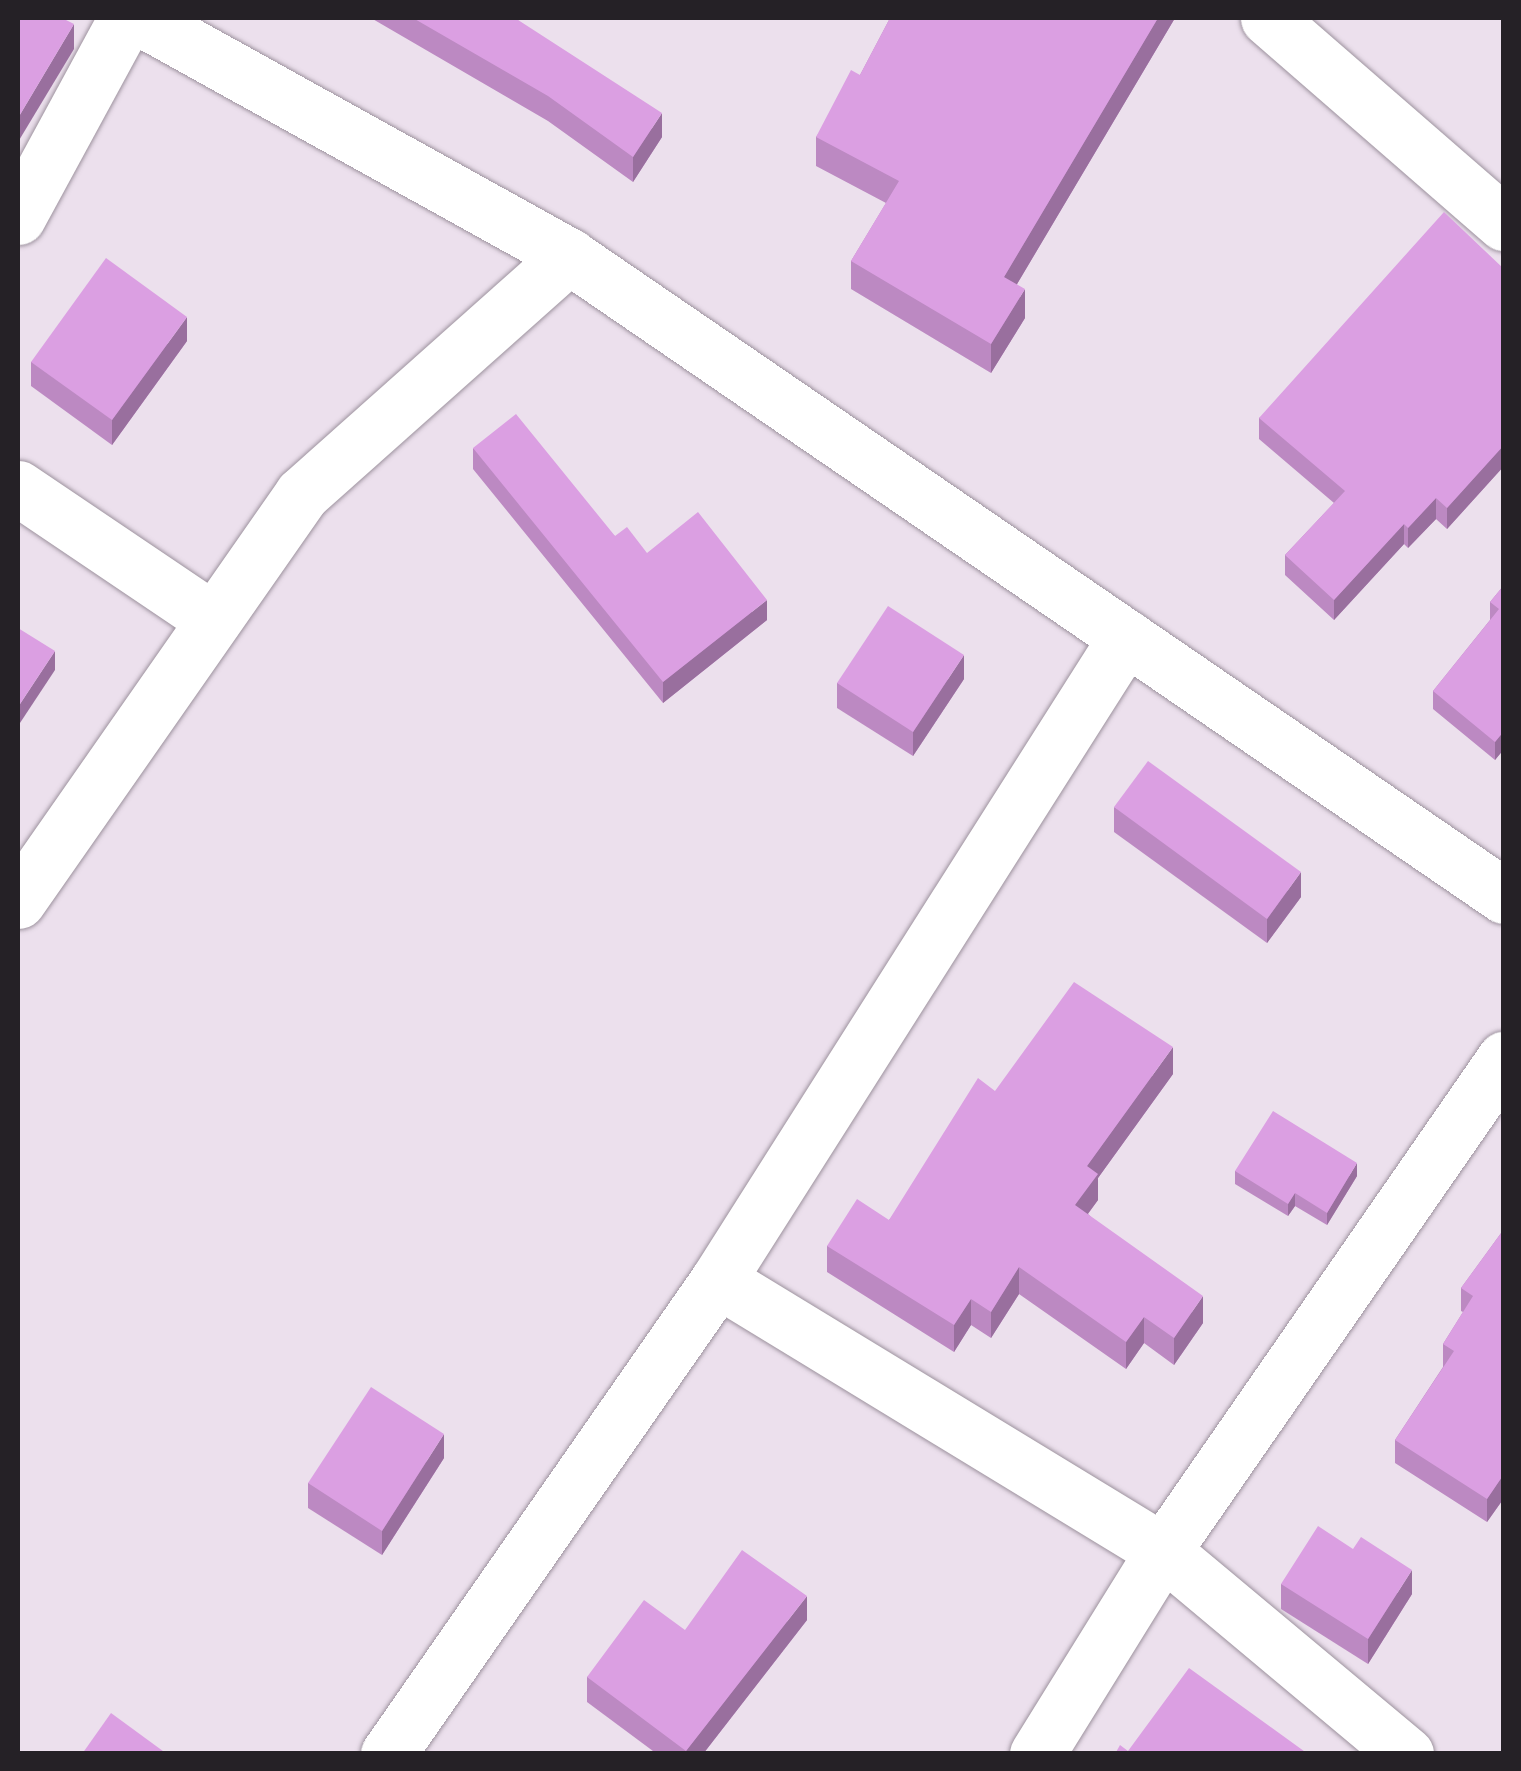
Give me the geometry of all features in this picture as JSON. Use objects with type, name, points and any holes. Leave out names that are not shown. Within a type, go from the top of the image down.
[{"type":"street","points":[[18,217],[126,18]]},
{"type":"street","points":[[140,18],[569,256],[1504,896]]},
{"type":"street","points":[[1268,18],[1504,224]]},
{"type":"street","points":[[18,902],[302,494],[569,256]]},
{"type":"street","points":[[18,488],[214,620]]},
{"type":"street","points":[[388,1754],[718,1280],[1126,637]]},
{"type":"street","points":[[1037,1754],[1162,1551],[1504,1059]]},
{"type":"street","points":[[718,1280],[1162,1551],[1406,1754]]},
{"type":"building","points":[[18,18],[62,18],[74,24],[18,118]]},
{"type":"building","points":[[413,18],[515,18],[662,113],[633,157],[548,96]]},
{"type":"building","points":[[890,18],[1158,18],[1004,277],[1025,289],[991,344],[851,261],[899,181],[816,137],[851,70],[860,75]]},
{"type":"building","points":[[1444,212],[1504,269],[1504,445],[1447,508],[1436,498],[1408,528],[1404,524],[1334,600],[1285,555],[1345,491],[1259,418]]},
{"type":"building","points":[[106,258],[187,317],[112,420],[31,362]]},
{"type":"building","points":[[516,414],[615,536],[627,527],[647,553],[698,512],[767,600],[663,682],[473,448]]},
{"type":"building","points":[[1504,585],[1504,731],[1495,742],[1433,691],[1499,609],[1490,602]]},
{"type":"building","points":[[888,606],[964,655],[913,732],[837,683]]},
{"type":"building","points":[[18,628],[55,651],[18,707]]},
{"type":"building","points":[[1148,761],[1301,872],[1267,919],[1114,807]]},
{"type":"building","points":[[1074,982],[1173,1047],[1087,1166],[1098,1174],[1075,1205],[1203,1296],[1174,1338],[1144,1317],[1126,1342],[1019,1267],[991,1312],[971,1299],[954,1325],[827,1246],[857,1199],[889,1220],[978,1078],[995,1091]]},
{"type":"building","points":[[1273,1111],[1357,1163],[1327,1213],[1295,1193],[1288,1204],[1235,1171]]},
{"type":"building","points":[[1504,1229],[1504,1474],[1487,1499],[1395,1440],[1454,1351],[1443,1344],[1473,1296],[1461,1288]]},
{"type":"building","points":[[371,1387],[444,1434],[382,1531],[308,1483]]},
{"type":"building","points":[[1318,1526],[1353,1549],[1361,1537],[1412,1570],[1368,1639],[1281,1584]]},
{"type":"building","points":[[742,1550],[807,1596],[686,1751],[587,1677],[644,1600],[685,1630]]},
{"type":"building","points":[[1189,1668],[1308,1754],[1115,1754],[1120,1745],[1128,1751]]},
{"type":"building","points":[[111,1713],[167,1754],[82,1754]]}]
